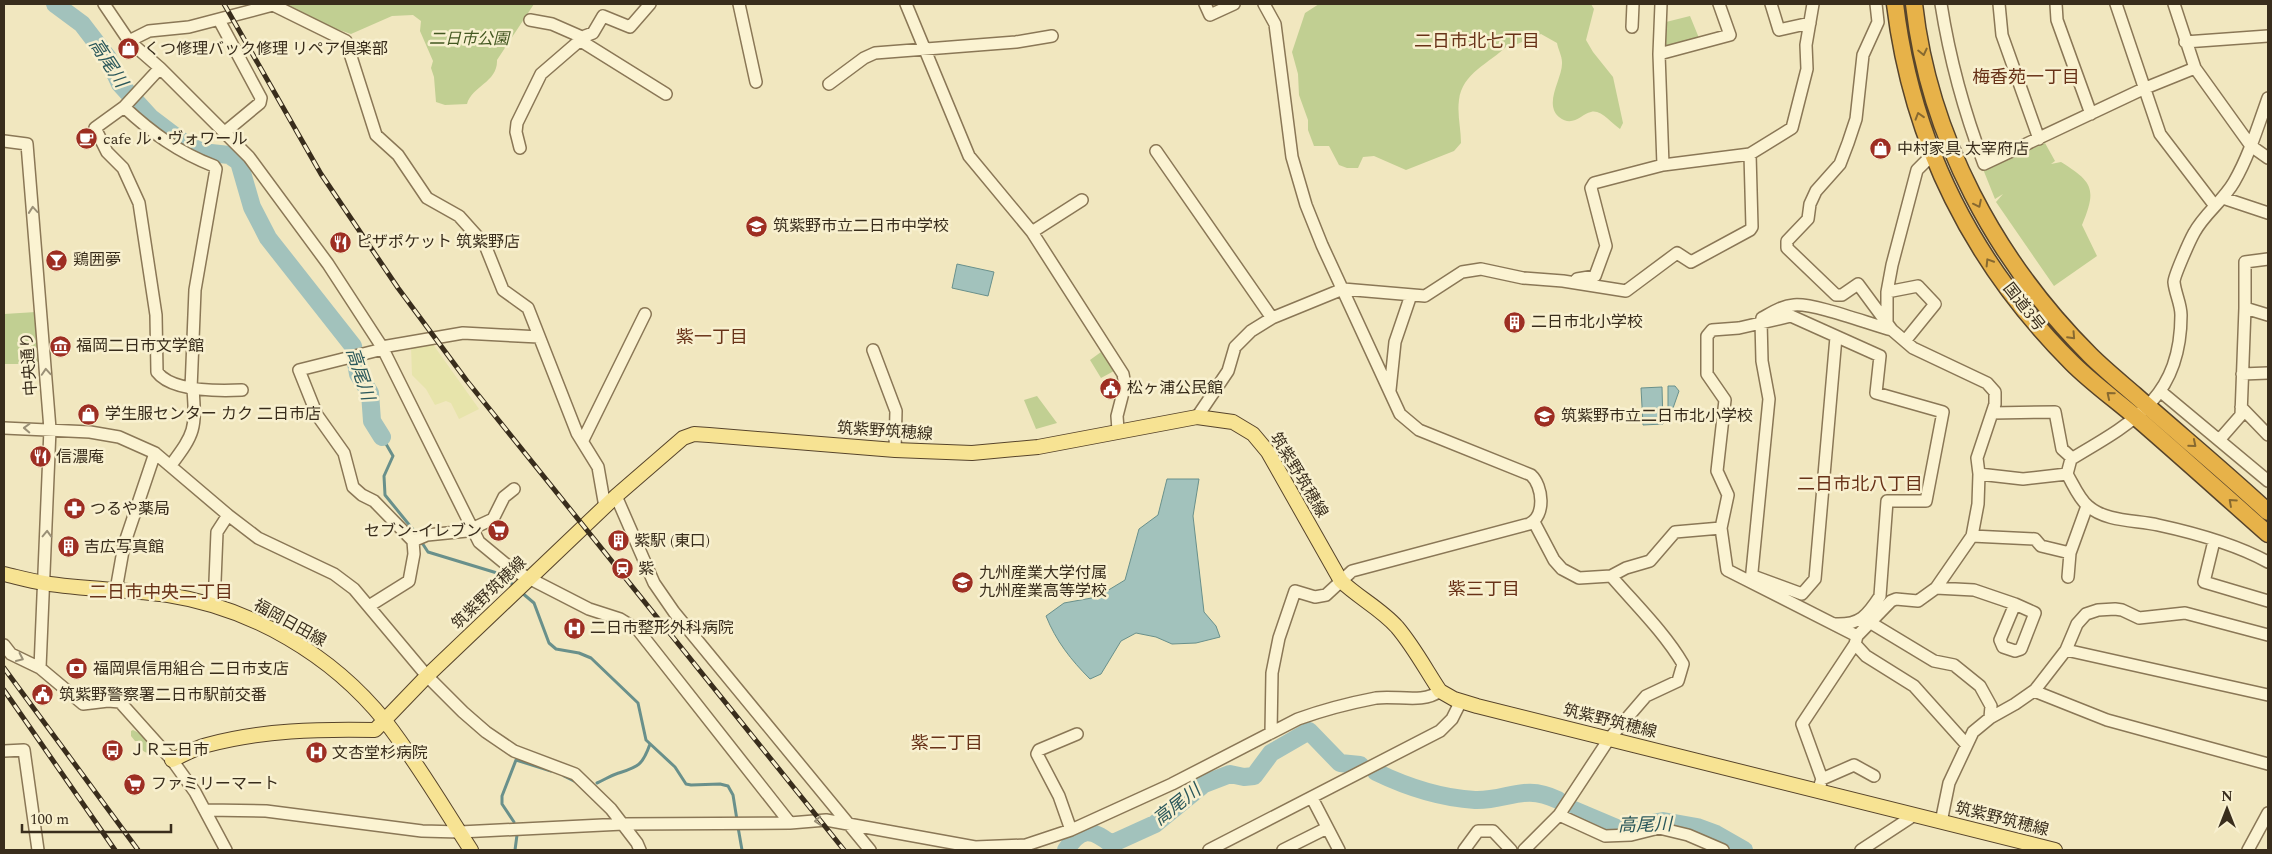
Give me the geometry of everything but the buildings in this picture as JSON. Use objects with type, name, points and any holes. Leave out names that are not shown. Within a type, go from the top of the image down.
[{"type":"highway","name":"国道3号","points":[[1895,4],[1898,28],[1914,97],[1932,155],[1970,230],[2022,308],[2073,364],[2228,475],[2268,512]]},
{"type":"highway","name":"国道3号","points":[[1914,4],[1932,90],[1951,148],[1982,212],[2010,259],[2042,303],[2142,412],[2268,534]]},
{"type":"main road","name":"筑紫野筑穂線","points":[[384,720],[427,676],[616,496],[683,438],[694,434],[895,450],[972,453],[1038,447],[1118,430],[1197,417],[1233,422],[1253,434],[1268,452],[1341,581],[1379,610],[1397,627],[1440,691],[1461,701],[1609,739],[1820,785],[1913,816],[2055,850]]},
{"type":"main road","name":"福岡日田線","points":[[4,574],[45,583],[169,595],[214,606],[254,620],[299,644],[328,665],[384,720],[471,850]]},
{"type":"main road","points":[[172,760],[206,745],[226,741],[304,729],[375,730],[384,720]]},
{"type":"street","points":[[104,4],[129,41],[160,68],[225,132],[263,174],[328,264],[382,348],[479,542],[528,580],[589,609],[620,619],[638,630],[790,823]]},
{"type":"street","points":[[520,148],[516,132],[517,123],[541,74],[582,39],[593,33],[603,16],[630,27],[650,4]]},
{"type":"street","points":[[739,4],[756,82]]},
{"type":"street","points":[[906,4],[969,156],[1032,232],[1123,374],[1125,385],[1117,416],[1118,430]]},
{"type":"street","points":[[1205,4],[1210,16],[1234,4]]},
{"type":"street","points":[[1632,27],[1633,4]]},
{"type":"street","points":[[1661,4],[1659,54],[1663,165]]},
{"type":"street","points":[[1659,54],[1730,35],[1719,4]]},
{"type":"street","points":[[1771,4],[1779,30],[1810,23]]},
{"type":"street","points":[[1563,281],[1595,276],[1605,249],[1591,188],[1594,183],[1663,165],[1750,154],[1790,130],[1793,125],[1807,69],[1806,45],[1813,4]]},
{"type":"street","points":[[1874,776],[1854,765],[1820,785],[1802,724],[1856,640],[1871,623],[1891,601],[1896,599],[1918,601],[1936,588],[1972,536],[1978,504],[1979,474],[1977,458],[1996,395],[1987,383],[1913,348],[1905,342],[1890,328],[1858,284],[1842,295],[1836,295],[1787,248],[1787,242],[1808,220],[1810,204],[1816,191],[1840,164],[1848,144],[1856,119],[1863,55],[1878,22],[1876,4]]},
{"type":"street","points":[[1941,4],[1950,57],[1965,115],[1984,164],[2144,89],[2195,68]]},
{"type":"street","points":[[1999,4],[2002,35],[2039,139]]},
{"type":"street","points":[[2056,4],[2057,20],[2091,114]]},
{"type":"street","points":[[2116,4],[2160,134],[2219,202],[2268,213]]},
{"type":"street","points":[[2174,4],[2195,68],[2251,146],[2268,158]]},
{"type":"street","points":[[129,41],[149,31],[189,27],[273,5],[346,41],[376,135],[398,155],[427,198],[459,216],[484,245],[503,290],[528,308],[577,433],[598,467],[605,507]]},
{"type":"street","points":[[1268,6],[1275,24],[1292,157],[1306,205],[1400,414],[1419,430],[1531,475],[1535,478],[1541,495],[1540,510],[1534,522],[1352,571],[1326,595],[1314,597],[1295,591],[1279,638],[1272,673],[1271,733]]},
{"type":"street","points":[[219,20],[261,98],[260,103],[225,132]]},
{"type":"street","points":[[530,20],[552,24],[582,39],[666,94]]},
{"type":"street","points":[[829,84],[864,58],[875,53],[926,51],[1016,42],[1052,36]]},
{"type":"street","points":[[2185,42],[2268,36]]},
{"type":"street","points":[[160,68],[125,106],[95,128],[107,152],[123,168],[139,203],[156,315],[158,372],[162,377],[192,389],[242,390]]},
{"type":"street","points":[[2268,98],[2251,146],[2234,182],[2194,231],[2174,281],[2181,304],[2180,331],[2174,368],[2160,391],[2142,412],[2114,434],[2072,458],[2067,474],[2087,506],[2100,514],[2157,525],[2214,541],[2256,555],[2268,562]]},
{"type":"street","points":[[125,106],[157,136],[188,156],[214,166],[216,170],[195,290],[192,389],[195,418],[190,439],[171,465]]},
{"type":"street","name":"中央通り","points":[[4,141],[27,144],[50,429],[40,668]]},
{"type":"street","points":[[1156,151],[1272,318]]},
{"type":"street","points":[[1197,417],[1228,371],[1236,347],[1251,331],[1272,318],[1343,289],[1412,295],[1430,294],[1462,272],[1492,270],[1523,278],[1563,281],[1626,291],[1677,253],[1691,262],[1750,230],[1752,227],[1750,154]]},
{"type":"street","points":[[1890,328],[1887,292],[1892,265],[1917,170],[1932,155]]},
{"type":"street","points":[[1032,232],[1082,200]]},
{"type":"street","points":[[2220,439],[2240,418],[2245,262],[2268,259]]},
{"type":"street","points":[[1887,292],[1918,286],[1935,304],[1905,342]]},
{"type":"street","points":[[1390,392],[1395,342],[1412,295]]},
{"type":"street","points":[[1756,323],[1783,307],[1796,304],[1890,328]]},
{"type":"street","points":[[2245,308],[2268,315]]},
{"type":"street","points":[[583,440],[645,314]]},
{"type":"street","points":[[1835,624],[1848,625],[1858,622],[1880,596],[1887,501],[1926,501],[1943,412],[1876,393],[1880,356],[1791,316],[1739,328],[1712,330],[1708,336],[1707,374],[1725,400],[1717,471],[1728,495],[1721,528],[1728,570],[1802,594],[1815,579],[1836,337]]},
{"type":"street","points":[[1752,579],[1768,399],[1756,323]]},
{"type":"street","points":[[418,539],[374,501],[362,495],[353,486],[344,453],[317,416],[299,370],[382,348],[464,332],[539,336]]},
{"type":"street","points":[[873,350],[896,410],[895,450]]},
{"type":"street","points":[[2242,374],[2268,373]]},
{"type":"street","points":[[2160,391],[2220,439],[2268,481]]},
{"type":"street","points":[[2241,407],[2268,435]]},
{"type":"street","points":[[1992,413],[2055,412],[2062,449],[2072,458]]},
{"type":"street","points":[[4,428],[90,432],[120,437],[155,453],[228,516],[269,544],[334,574],[354,589],[427,676],[486,732],[514,751],[575,774],[601,798],[623,824],[640,850]]},
{"type":"street","points":[[116,590],[124,546],[155,453]]},
{"type":"street","points":[[1979,474],[2023,479],[2067,474]]},
{"type":"street","points":[[418,539],[466,531],[493,519],[504,497],[514,490]]},
{"type":"street","points":[[616,496],[654,583],[669,605],[870,850]]},
{"type":"street","points":[[2068,577],[2070,553],[2087,506]]},
{"type":"street","points":[[214,606],[217,532],[228,516]]},
{"type":"street","points":[[1534,522],[1554,560],[1562,569],[1579,578],[1611,576],[1626,568],[1640,566],[1653,558],[1675,532],[1721,528]]},
{"type":"street","points":[[1972,536],[2035,539],[2041,546],[2070,553]]},
{"type":"street","points":[[369,606],[409,581],[418,539]]},
{"type":"street","points":[[2214,541],[2204,582],[2268,601]]},
{"type":"street","points":[[1524,850],[1559,815],[1609,739],[1646,696],[1678,681],[1683,664],[1670,642],[1651,623],[1611,576]]},
{"type":"street","points":[[1752,579],[1835,624],[1856,640],[1866,656],[1914,686],[1966,744]]},
{"type":"street","points":[[1936,588],[1974,590],[2015,604]]},
{"type":"street","points":[[1941,822],[1949,783],[1972,732],[1990,718],[2034,691],[2066,650],[2082,618],[2098,610],[2122,610],[2139,618],[2185,613],[2268,635]]},
{"type":"street","points":[[1871,623],[1934,661],[1954,665],[1980,686],[1991,706],[1990,718]]},
{"type":"street","points":[[4,645],[11,654],[40,668],[83,704],[108,701],[120,702],[172,760],[206,810],[226,850]]},
{"type":"street","points":[[2066,650],[2268,695]]},
{"type":"street","points":[[206,810],[263,811],[422,830],[460,832],[623,824],[790,823],[826,820],[995,849],[1026,845],[1071,830],[1172,784],[1271,733],[1317,712],[1378,698],[1432,697],[1440,691]]},
{"type":"street","points":[[2034,691],[2107,720],[2268,764]]},
{"type":"street","points":[[1216,849],[1445,728],[1461,701]]},
{"type":"street","points":[[1071,830],[1059,796],[1037,754],[1038,750],[1077,734]]},
{"type":"street","points":[[4,751],[24,750],[38,850]]},
{"type":"street","points":[[1312,798],[1339,850]]},
{"type":"street","points":[[2248,850],[2268,813]]},
{"type":"street","points":[[1559,815],[1605,836],[1631,836],[1659,828],[1688,836],[1723,850]]},
{"type":"street","points":[[1861,850],[1913,816]]},
{"type":"street","points":[[1283,850],[1327,828]]},
{"type":"street","points":[[1464,850],[1478,831],[1494,831],[1511,850]]},
{"type":"shaded area","points":[[432,343],[479,409],[459,419],[451,403],[446,401],[435,405],[426,389],[412,375],[411,346]]},
{"type":"green space","name":"二日市公園","points":[[279,4],[534,4],[497,60],[493,74],[474,93],[467,104],[445,105],[436,102],[434,77],[431,68],[433,61],[420,31],[421,21],[413,15],[392,16],[351,34],[316,22]]},
{"type":"green space","points":[[1319,4],[1591,4],[1594,9],[1586,40],[1613,77],[1623,123],[1620,129],[1595,112],[1587,113],[1573,121],[1564,120],[1559,117],[1553,105],[1553,98],[1562,68],[1561,57],[1557,43],[1541,34],[1515,45],[1507,46],[1478,69],[1465,83],[1459,100],[1461,143],[1454,151],[1406,170],[1374,156],[1363,157],[1358,168],[1347,168],[1339,165],[1329,146],[1314,146],[1308,130],[1308,120],[1299,95],[1298,74],[1292,52],[1305,13]]},
{"type":"green space","points":[[1690,16],[1699,38],[1667,46],[1663,41],[1666,22]]},
{"type":"green space","points":[[2045,143],[2055,161],[2051,164],[2061,162],[2086,181],[2089,188],[2090,203],[2082,225],[2097,256],[2054,286],[1996,202],[2003,194],[1995,199],[1983,169]]},
{"type":"green space","points":[[36,312],[40,364],[4,364],[4,314]]},
{"type":"green space","points":[[1101,352],[1105,352],[1114,366],[1114,371],[1101,378],[1090,360]]},
{"type":"green space","points":[[1037,396],[1057,423],[1036,429],[1024,400]]},
{"type":"green space","points":[[133,730],[141,734],[155,750],[149,753],[143,751],[138,741],[135,741],[131,736],[131,731]]},
{"type":"water","points":[[957,264],[994,272],[988,296],[952,288]]},
{"type":"water","points":[[1668,386],[1675,386],[1679,391],[1672,411],[1668,411]]},
{"type":"water","points":[[1662,387],[1663,424],[1643,425],[1641,388]]},
{"type":"water","points":[[1167,479],[1199,479],[1193,516],[1204,612],[1216,626],[1220,637],[1196,643],[1172,644],[1156,637],[1136,633],[1121,641],[1101,674],[1090,679],[1065,650],[1054,634],[1046,616],[1064,603],[1097,597],[1125,580],[1139,529],[1158,515]]},
{"type":"waterway","name":"高尾川","points":[[55,4],[82,24],[108,58],[120,84],[151,118],[184,143],[202,152],[229,155],[239,162],[252,207],[268,238],[353,346],[358,374],[370,393],[372,421],[382,437]]},
{"type":"waterway","name":"高尾川","points":[[382,437],[393,456],[384,476],[385,495],[415,532],[428,552],[497,573],[515,586]]},
{"type":"waterway","name":"高尾川","points":[[521,592],[534,603],[549,643],[556,649],[579,653],[591,658],[638,703],[646,740],[675,767],[686,784],[720,784],[728,786],[733,795],[737,820]]},
{"type":"waterway","name":"高尾川","points":[[1066,850],[1071,842],[1087,832],[1098,835],[1111,844],[1155,824],[1204,784],[1230,774],[1244,777],[1254,776],[1271,753],[1309,731],[1340,763],[1360,765]]},
{"type":"waterway","points":[[597,783],[638,765],[650,744]]},
{"type":"waterway","points":[[514,822],[502,804],[502,796],[516,760],[551,771]]},
{"type":"waterway","name":"高尾川","points":[[1376,772],[1412,787],[1462,799],[1487,800],[1516,794],[1535,793],[1558,800]]},
{"type":"waterway","points":[[564,776],[576,782]]},
{"type":"waterway","name":"高尾川","points":[[1574,810],[1619,829],[1663,821],[1697,827],[1716,834],[1744,850]]},
{"type":"waterway","name":"高尾川","points":[[738,827],[742,850]]},
{"type":"waterway","points":[[515,850],[517,835]]},
{"type":"railway","points":[[224,4],[321,174],[398,288],[467,381],[844,850]]},
{"type":"railway","points":[[4,668],[138,850]]},
{"type":"railway","points":[[4,690],[115,850]]},
{"type":"place","name":"くつ修理バック修理 リペア倶楽部","points":[[128,49]]},
{"type":"place","name":"cafe ル・ヴォワール","points":[[87,139]]},
{"type":"place","name":"中村家具 太宰府店","points":[[1881,149]]},
{"type":"place","name":"筑紫野市立二日市中学校","points":[[757,226]]},
{"type":"place","name":"ピザポケット 筑紫野店","points":[[340,242]]},
{"type":"place","name":"鶏囲夢","points":[[57,260]]},
{"type":"place","name":"二日市北小学校","points":[[1515,322]]},
{"type":"place","name":"福岡二日市文学館","points":[[60,346]]},
{"type":"place","name":"松ヶ浦公民館","points":[[1111,388]]},
{"type":"place","name":"学生服センター カク 二日市店","points":[[89,414]]},
{"type":"place","name":"筑紫野市立二日市北小学校","points":[[1545,416]]},
{"type":"place","name":"信濃庵","points":[[40,457]]},
{"type":"place","name":"つるや薬局","points":[[74,509]]},
{"type":"place","name":"セブン-イレブン","points":[[498,531]]},
{"type":"place","name":"紫駅 (東口)","points":[[618,541]]},
{"type":"place","name":"吉広写真館","points":[[68,547]]},
{"type":"place","name":"紫","points":[[622,569]]},
{"type":"place","name":"九州産業大学付属 九州産業高等学校","points":[[963,582]]},
{"type":"place","name":"二日市整形外科病院","points":[[574,628]]},
{"type":"place","name":"福岡県信用組合 二日市支店","points":[[77,669]]},
{"type":"place","name":"筑紫野警察署二日市駅前交番","points":[[43,695]]},
{"type":"place","name":"ＪＲ二日市","points":[[113,750]]},
{"type":"place","name":"文杏堂杉病院","points":[[316,753]]},
{"type":"place","name":"ファミリーマート","points":[[135,784]]},
{"type":"district","name":"二日市北七丁目","points":[[1477,41]]},
{"type":"district","name":"梅香苑一丁目","points":[[2026,77]]},
{"type":"district","name":"紫一丁目","points":[[712,337]]},
{"type":"district","name":"二日市北八丁目","points":[[1860,484]]},
{"type":"district","name":"紫三丁目","points":[[1484,589]]},
{"type":"district","name":"二日市中央二丁目","points":[[161,592]]},
{"type":"district","name":"紫二丁目","points":[[947,743]]}]
